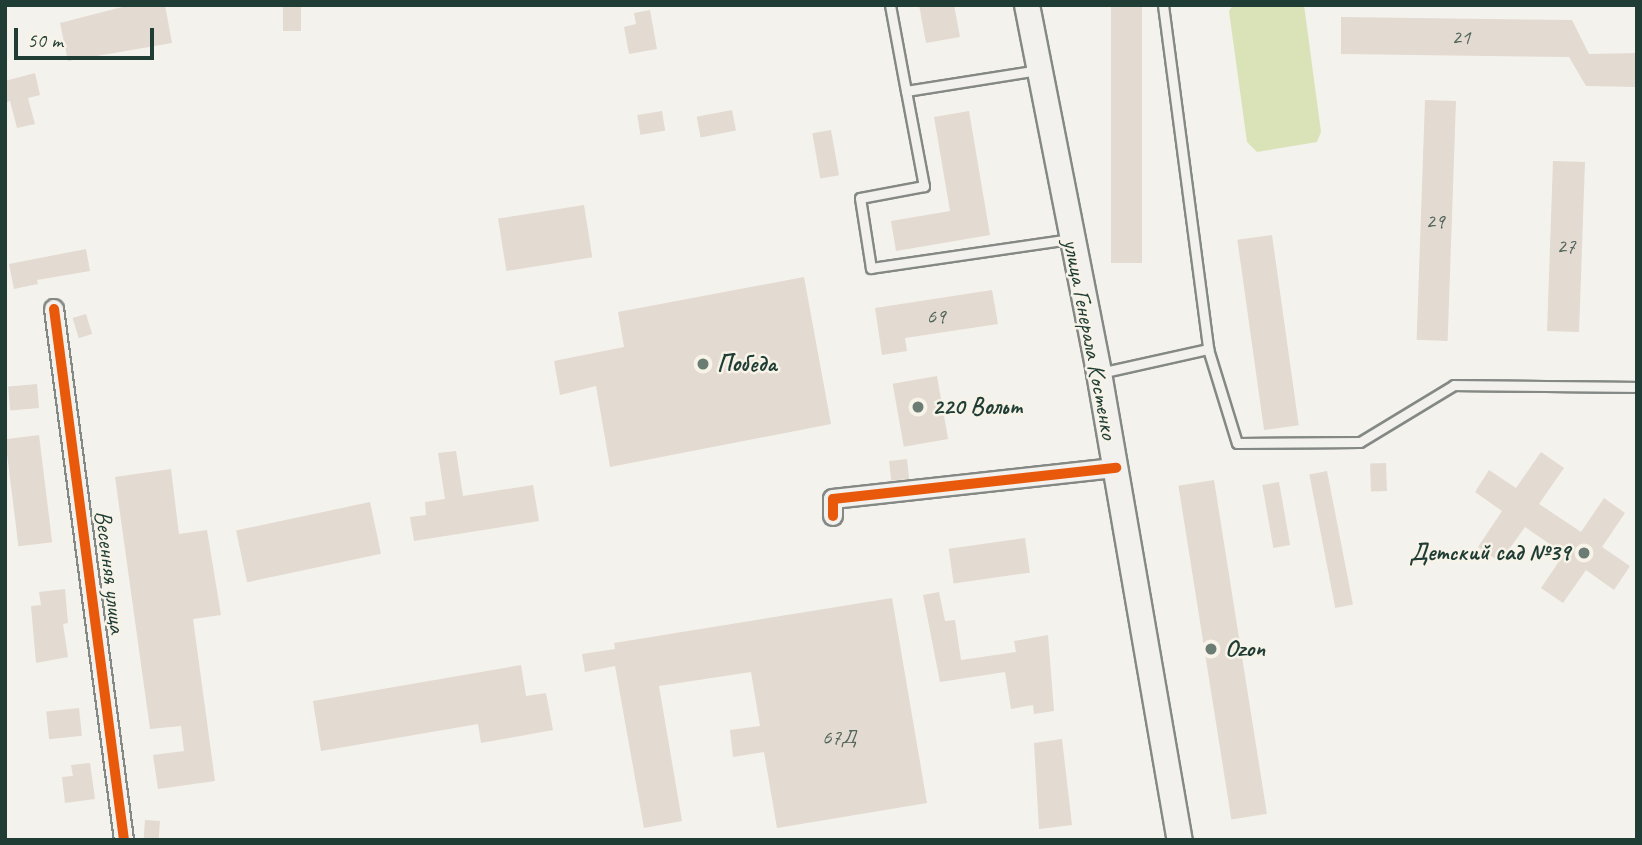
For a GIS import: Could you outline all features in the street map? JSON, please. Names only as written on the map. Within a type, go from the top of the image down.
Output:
[{"type":"main road","name":"улица Генерала Костенко","points":[[1027,5],[1070,239],[1099,373],[1180,840]]},
{"type":"street","name":"Весенняя улица","points":[[54,309],[124,840]]},
{"type":"street","points":[[833,516],[834,499],[1116,468]]},
{"type":"lane","points":[[890,5],[923,186],[860,198],[871,268],[1070,239]]},
{"type":"lane","points":[[1163,5],[1208,349],[1237,443],[1360,442],[1454,385],[1637,387]]},
{"type":"lane","points":[[906,91],[1039,70]]},
{"type":"lane","points":[[1099,373],[1208,349]]},
{"type":"green space","points":[[1233,5],[1304,5],[1321,132],[1317,142],[1257,152],[1247,142],[1229,11]]},
{"type":"building","points":[[130,5],[165,5],[172,43],[68,61],[60,23]]},
{"type":"building","points":[[283,5],[301,5],[301,31],[283,31]]},
{"type":"building","points":[[919,5],[954,5],[960,37],[926,43]]},
{"type":"building","points":[[1111,5],[1142,5],[1142,263],[1111,263]]},
{"type":"building","points":[[650,10],[657,49],[629,54],[624,27],[636,24],[634,13]]},
{"type":"building","points":[[1341,17],[1572,20],[1589,54],[1637,53],[1637,87],[1586,86],[1569,57],[1341,54]]},
{"type":"building","points":[[35,73],[40,95],[28,98],[35,124],[17,128],[10,101],[5,103],[5,81]]},
{"type":"building","points":[[1425,100],[1456,101],[1448,341],[1417,340]]},
{"type":"building","points":[[732,110],[736,131],[701,137],[697,117]]},
{"type":"building","points":[[662,111],[665,131],[640,135],[637,115]]},
{"type":"building","points":[[969,111],[990,235],[896,251],[891,221],[950,211],[934,117]]},
{"type":"building","points":[[831,130],[839,175],[820,179],[812,133]]},
{"type":"building","points":[[1553,161],[1585,162],[1579,332],[1547,331]]},
{"type":"building","points":[[584,205],[592,257],[506,271],[498,219]]},
{"type":"building","points":[[1272,235],[1299,425],[1264,430],[1237,240]]},
{"type":"building","points":[[86,249],[90,271],[37,280],[38,284],[14,289],[9,264]]},
{"type":"building","points":[[804,277],[831,424],[610,467],[596,386],[560,395],[554,361],[624,347],[618,312]]},
{"type":"building","points":[[992,290],[998,324],[905,338],[907,351],[882,355],[875,308]]},
{"type":"building","points":[[86,314],[92,334],[79,338],[73,318]]},
{"type":"building","points":[[937,376],[948,439],[904,447],[893,384]]},
{"type":"building","points":[[37,384],[39,408],[10,410],[8,387]]},
{"type":"building","points":[[39,435],[52,542],[18,546],[5,439]]},
{"type":"building","points":[[456,451],[463,496],[533,485],[539,521],[414,541],[410,517],[426,515],[425,502],[445,499],[438,453]]},
{"type":"building","points":[[1541,452],[1564,468],[1539,504],[1581,532],[1604,498],[1625,513],[1602,547],[1630,566],[1614,590],[1586,570],[1563,603],[1541,588],[1564,554],[1525,527],[1500,562],[1478,547],[1502,511],[1475,492],[1489,470],[1516,488]]},
{"type":"building","points":[[907,459],[909,479],[891,481],[889,461]]},
{"type":"building","points":[[1386,463],[1387,491],[1371,492],[1370,464]]},
{"type":"building","points":[[171,469],[179,534],[207,530],[221,615],[193,619],[215,781],[158,789],[153,755],[184,751],[181,726],[150,729],[115,477]]},
{"type":"building","points":[[1327,471],[1353,605],[1335,608],[1309,474]]},
{"type":"building","points":[[1214,480],[1267,814],[1231,819],[1178,486]]},
{"type":"building","points":[[1279,482],[1290,545],[1273,548],[1262,485]]},
{"type":"building","points":[[370,502],[381,554],[247,582],[236,530]]},
{"type":"building","points":[[1025,538],[1030,573],[954,583],[949,549]]},
{"type":"building","points":[[65,589],[68,623],[63,624],[68,657],[36,663],[31,606],[41,605],[39,592]]},
{"type":"building","points":[[939,592],[945,621],[955,620],[961,660],[1016,652],[1014,641],[1048,635],[1054,711],[1034,714],[1033,705],[1011,709],[1005,672],[940,682],[923,595]]},
{"type":"building","points":[[892,598],[927,803],[777,828],[764,752],[733,757],[730,730],[760,726],[751,672],[659,686],[682,821],[644,828],[615,666],[585,672],[582,654],[615,649],[614,643]]},
{"type":"building","points":[[521,665],[526,696],[546,693],[553,730],[481,743],[478,724],[321,751],[313,701]]},
{"type":"building","points":[[79,708],[82,736],[49,739],[46,711]]},
{"type":"building","points":[[1062,739],[1072,825],[1039,829],[1034,743]]},
{"type":"building","points":[[90,763],[95,799],[65,803],[62,777],[73,776],[71,765]]},
{"type":"building","points":[[145,820],[160,821],[159,840],[144,840]]},
{"type":"cycle path","points":[[54,309],[124,840]]},
{"type":"cycle path","points":[[833,516],[833,499],[1116,468]]},
{"type":"place","name":"Победа","points":[[703,364]]},
{"type":"place","name":"220 Вольт","points":[[918,407]]},
{"type":"place","name":"Детский сад №39","points":[[1584,553]]},
{"type":"place","name":"Ozon","points":[[1211,649]]}]
